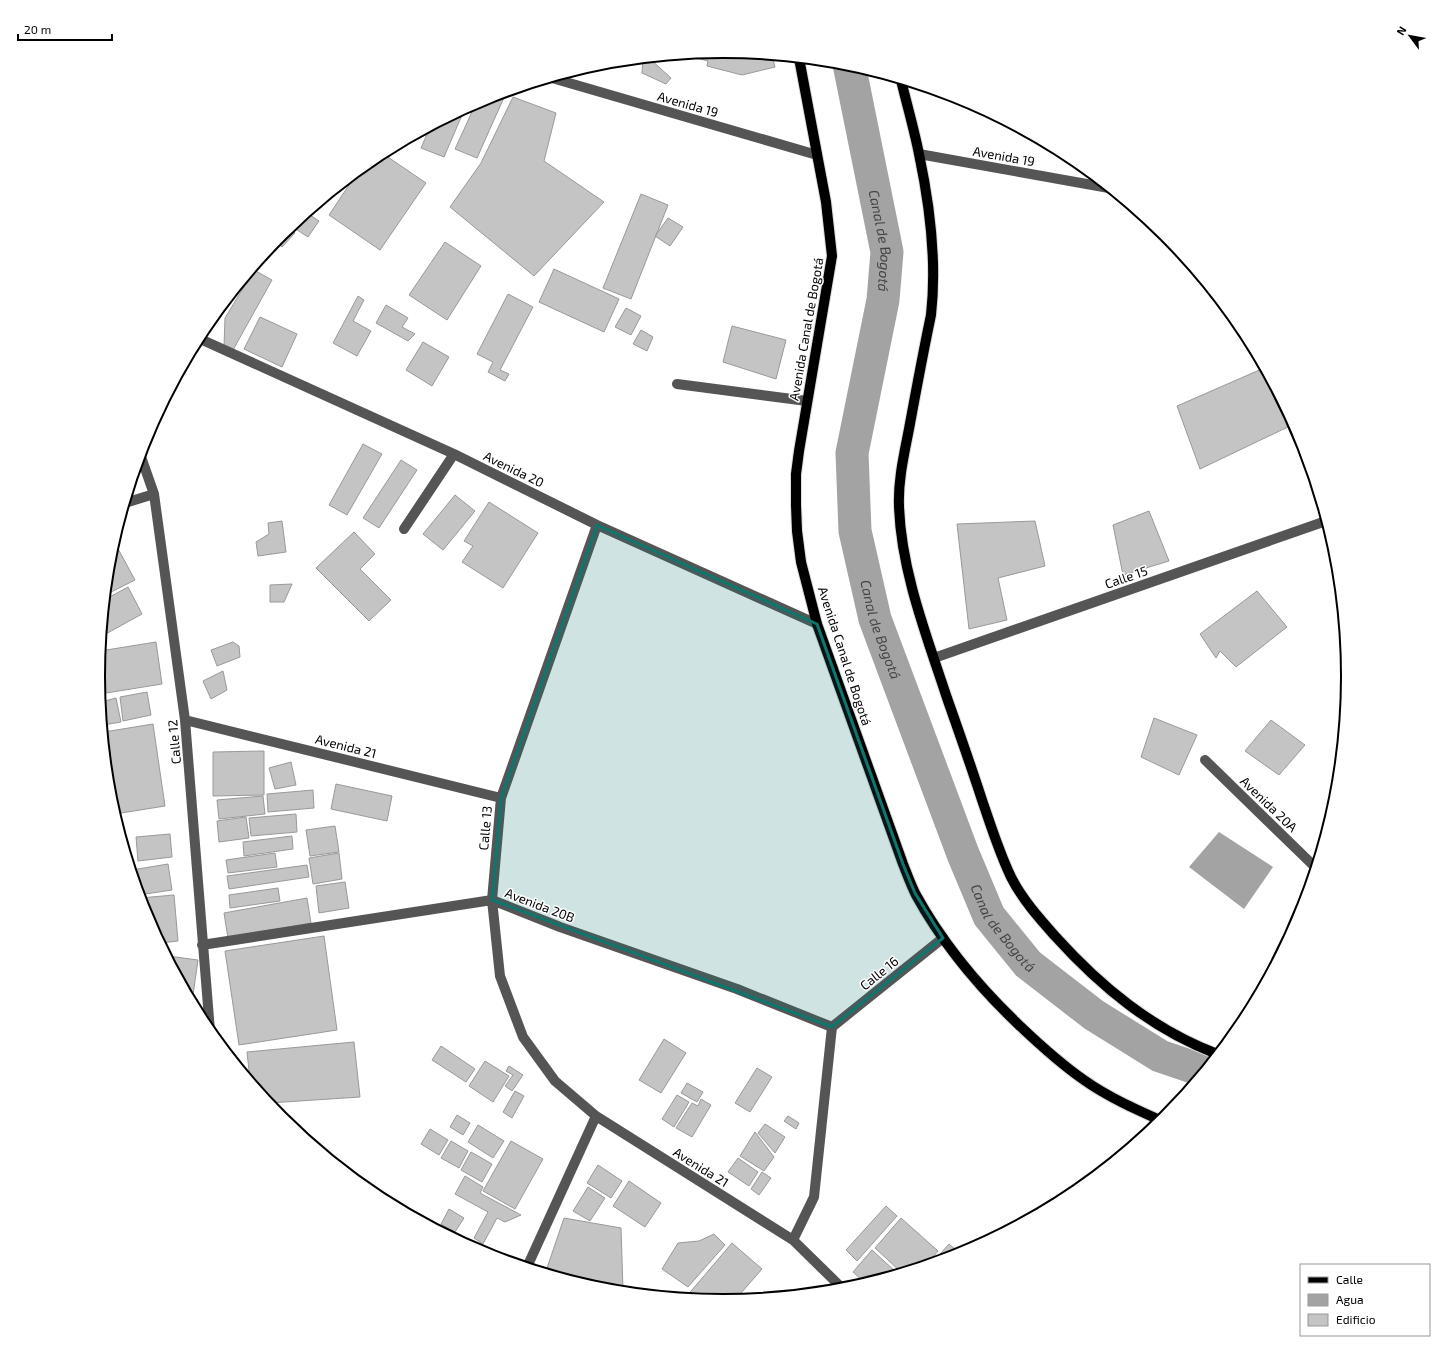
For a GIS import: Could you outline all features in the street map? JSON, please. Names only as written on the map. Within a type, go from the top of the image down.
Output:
[{"type":"main road","name":"Avenida Canal de Bogotá","points":[[800,63],[826,202],[832,256],[796,474],[796,512],[801,562],[817,624],[903,864],[916,893],[943,938],[963,965],[991,998],[1050,1054],[1084,1080],[1111,1097],[1155,1118]]},
{"type":"main road","points":[[902,85],[919,154],[931,239],[933,295],[900,476],[900,530],[906,566],[934,658],[997,846],[1012,878],[1022,894],[1044,923],[1078,962],[1104,985],[1135,1010],[1168,1032],[1213,1052]]},
{"type":"street","name":"Avenida 19","points":[[559,80],[817,155]]},
{"type":"street","name":"Avenida 19","points":[[919,154],[1099,186]]},
{"type":"street","name":"Avenida 20","points":[[204,341],[454,454],[597,525],[817,624]]},
{"type":"street","points":[[677,384],[807,402]]},
{"type":"street","points":[[404,529],[454,454]]},
{"type":"street","name":"Calle 12","points":[[143,463],[154,494],[185,720],[209,1019]]},
{"type":"street","points":[[130,502],[154,494]]},
{"type":"street","name":"Calle 15","points":[[934,658],[1322,523]]},
{"type":"street","name":"Calle 13","points":[[596,1116],[555,1081],[522,1037],[500,976],[492,900],[501,798],[597,525]]},
{"type":"street","name":"Avenida 21","points":[[185,720],[501,798]]},
{"type":"street","name":"Avenida 20A","points":[[1205,760],[1312,864]]},
{"type":"street","name":"Avenida 20B","points":[[202,945],[492,900],[560,927],[736,989],[832,1027]]},
{"type":"street","name":"Calle 16","points":[[832,1027],[943,938]]},
{"type":"street","points":[[793,1240],[814,1197],[832,1027]]},
{"type":"street","points":[[529,1263],[596,1116]]},
{"type":"street","name":"Avenida 21","points":[[596,1116],[793,1240],[837,1283]]},
{"type":"highlighted area","points":[[597,525],[817,624],[903,864],[915,893],[943,938],[832,1027],[492,900],[501,798]]},
{"type":"water","points":[[1219,832],[1273,867],[1244,909],[1189,867]]},
{"type":"building","points":[[699,59],[773,60],[775,67],[742,75],[707,66],[708,61]]},
{"type":"building","points":[[653,62],[671,78],[666,84],[642,73],[643,63]]},
{"type":"building","points":[[513,97],[556,113],[544,161],[604,202],[534,276],[450,207],[481,163]]},
{"type":"building","points":[[503,99],[477,158],[455,149],[472,112]]},
{"type":"building","points":[[461,117],[444,157],[421,148],[427,134]]},
{"type":"building","points":[[388,157],[426,183],[380,250],[329,215],[350,184]]},
{"type":"building","points":[[641,194],[668,205],[631,299],[603,288]]},
{"type":"building","points":[[311,216],[319,221],[308,237],[296,229]]},
{"type":"building","points":[[668,218],[683,227],[670,246],[655,236]]},
{"type":"building","points":[[294,232],[295,233],[282,247],[280,245]]},
{"type":"building","points":[[445,242],[481,266],[447,320],[409,295]]},
{"type":"building","points":[[554,269],[619,299],[604,332],[539,302]]},
{"type":"building","points":[[256,271],[272,280],[233,350],[224,347],[225,318],[244,286]]},
{"type":"building","points":[[508,294],[533,307],[500,370],[509,374],[505,381],[488,372],[493,362],[477,354]]},
{"type":"building","points":[[358,296],[364,300],[353,321],[371,331],[357,356],[333,343]]},
{"type":"building","points":[[386,305],[408,318],[402,327],[415,334],[408,341],[376,323]]},
{"type":"building","points":[[626,308],[641,316],[631,335],[615,327]]},
{"type":"building","points":[[260,317],[297,334],[282,367],[244,349]]},
{"type":"building","points":[[732,326],[786,340],[776,379],[723,362]]},
{"type":"building","points":[[641,330],[653,337],[647,351],[633,344]]},
{"type":"building","points":[[423,342],[449,357],[432,386],[406,370]]},
{"type":"building","points":[[1260,370],[1288,427],[1200,469],[1177,406]]},
{"type":"building","points":[[363,444],[382,454],[347,515],[329,505]]},
{"type":"building","points":[[401,460],[417,470],[379,528],[363,518]]},
{"type":"building","points":[[455,495],[475,511],[443,550],[423,534]]},
{"type":"building","points":[[489,502],[538,533],[503,588],[462,562],[473,546],[464,541]]},
{"type":"building","points":[[1149,511],[1169,561],[1123,575],[1113,525]]},
{"type":"building","points":[[282,521],[286,552],[258,556],[256,542],[269,534],[268,523]]},
{"type":"building","points":[[1035,521],[1045,566],[998,578],[1007,620],[969,629],[957,524]]},
{"type":"building","points":[[354,532],[375,554],[360,569],[391,600],[369,621],[316,568]]},
{"type":"building","points":[[118,549],[135,580],[111,591]]},
{"type":"building","points":[[292,584],[284,602],[270,602],[270,585]]},
{"type":"building","points":[[128,587],[142,614],[106,634],[110,597]]},
{"type":"building","points":[[1257,591],[1287,627],[1236,667],[1220,651],[1216,658],[1200,634]]},
{"type":"building","points":[[156,642],[162,684],[105,693],[106,650]]},
{"type":"building","points":[[233,642],[239,646],[240,657],[217,666],[211,650]]},
{"type":"building","points":[[223,671],[227,690],[211,699],[203,681]]},
{"type":"building","points":[[147,692],[151,715],[123,721],[120,697]]},
{"type":"building","points":[[116,698],[121,722],[107,724],[106,701]]},
{"type":"building","points":[[1154,718],[1197,735],[1179,775],[1141,757]]},
{"type":"building","points":[[1271,720],[1305,745],[1279,775],[1245,751]]},
{"type":"building","points":[[153,724],[165,806],[121,813],[110,757],[108,731]]},
{"type":"building","points":[[264,751],[264,795],[213,796],[213,752]]},
{"type":"building","points":[[291,762],[296,785],[275,789],[269,768]]},
{"type":"building","points":[[336,784],[392,796],[387,821],[331,809]]},
{"type":"building","points":[[313,790],[314,808],[268,812],[267,794]]},
{"type":"building","points":[[263,796],[265,814],[219,819],[217,800]]},
{"type":"building","points":[[296,814],[297,832],[251,836],[249,818]]},
{"type":"building","points":[[246,817],[249,838],[219,842],[217,821]]},
{"type":"building","points":[[335,826],[339,852],[310,856],[306,830]]},
{"type":"building","points":[[170,834],[172,857],[138,861],[136,837]]},
{"type":"building","points":[[292,836],[293,849],[244,856],[243,842]]},
{"type":"building","points":[[275,853],[277,867],[228,873],[226,860]]},
{"type":"building","points":[[339,853],[342,879],[313,884],[309,858]]},
{"type":"building","points":[[168,864],[172,890],[145,894],[136,869]]},
{"type":"building","points":[[307,865],[309,877],[229,889],[227,876]]},
{"type":"building","points":[[345,882],[349,908],[319,913],[316,886]]},
{"type":"building","points":[[278,888],[280,901],[230,908],[229,895]]},
{"type":"building","points":[[174,895],[178,941],[166,942],[146,897]]},
{"type":"building","points":[[307,898],[311,923],[228,938],[224,913]]},
{"type":"building","points":[[324,936],[337,1030],[239,1045],[225,951]]},
{"type":"building","points":[[173,957],[198,960],[193,993]]},
{"type":"building","points":[[664,1039],[686,1053],[661,1093],[639,1080]]},
{"type":"building","points":[[354,1042],[360,1097],[276,1103],[249,1072],[247,1052]]},
{"type":"building","points":[[441,1046],[475,1069],[466,1082],[432,1060]]},
{"type":"building","points":[[485,1061],[509,1076],[493,1102],[469,1086]]},
{"type":"building","points":[[509,1066],[523,1075],[512,1091],[505,1086],[513,1075],[506,1071]]},
{"type":"building","points":[[757,1068],[772,1077],[750,1112],[735,1103]]},
{"type":"building","points":[[687,1083],[703,1092],[697,1102],[681,1093]]},
{"type":"building","points":[[515,1091],[524,1096],[512,1118],[503,1112]]},
{"type":"building","points":[[677,1095],[689,1102],[674,1127],[662,1119]]},
{"type":"building","points":[[701,1099],[711,1105],[692,1137],[676,1128],[692,1103],[698,1106]]},
{"type":"building","points":[[457,1115],[470,1123],[463,1135],[450,1127]]},
{"type":"building","points":[[788,1116],[799,1123],[796,1129],[784,1121]]},
{"type":"building","points":[[765,1124],[785,1137],[775,1153],[758,1133]]},
{"type":"building","points":[[478,1125],[504,1141],[493,1158],[468,1142]]},
{"type":"building","points":[[430,1129],[448,1140],[439,1155],[421,1144]]},
{"type":"building","points":[[755,1132],[774,1157],[764,1171],[740,1156]]},
{"type":"building","points":[[451,1141],[468,1151],[459,1168],[441,1158]]},
{"type":"building","points":[[511,1141],[543,1159],[515,1209],[483,1191]]},
{"type":"building","points":[[471,1152],[492,1164],[482,1182],[461,1170]]},
{"type":"building","points":[[738,1158],[758,1172],[749,1186],[728,1172]]},
{"type":"building","points":[[598,1165],[622,1181],[611,1198],[587,1183]]},
{"type":"building","points":[[762,1172],[771,1178],[759,1195],[751,1189]]},
{"type":"building","points":[[465,1176],[483,1187],[480,1193],[521,1215],[505,1222],[497,1218],[483,1244],[474,1238],[488,1212],[455,1194]]},
{"type":"building","points":[[629,1181],[661,1203],[645,1227],[613,1206]]},
{"type":"building","points":[[588,1187],[605,1198],[590,1221],[573,1211]]},
{"type":"building","points":[[886,1206],[897,1216],[857,1261],[846,1250]]},
{"type":"building","points":[[449,1209],[464,1218],[455,1232],[441,1224]]},
{"type":"building","points":[[564,1218],[621,1228],[623,1286],[547,1268]]},
{"type":"building","points":[[901,1218],[938,1251],[933,1257],[897,1269],[875,1248]]},
{"type":"building","points":[[714,1234],[725,1245],[688,1287],[662,1269],[678,1243],[699,1241]]},
{"type":"building","points":[[732,1243],[762,1269],[741,1294],[689,1293]]},
{"type":"building","points":[[949,1244],[955,1249],[940,1254]]},
{"type":"building","points":[[872,1250],[893,1270],[860,1278],[853,1272]]},
{"type":"waterway","name":"Canal de Bogotá","points":[[851,72],[887,252],[883,300],[852,453],[855,531],[875,619],[963,854],[989,916],[1028,964],[1094,1015],[1160,1056],[1199,1069]]}]
